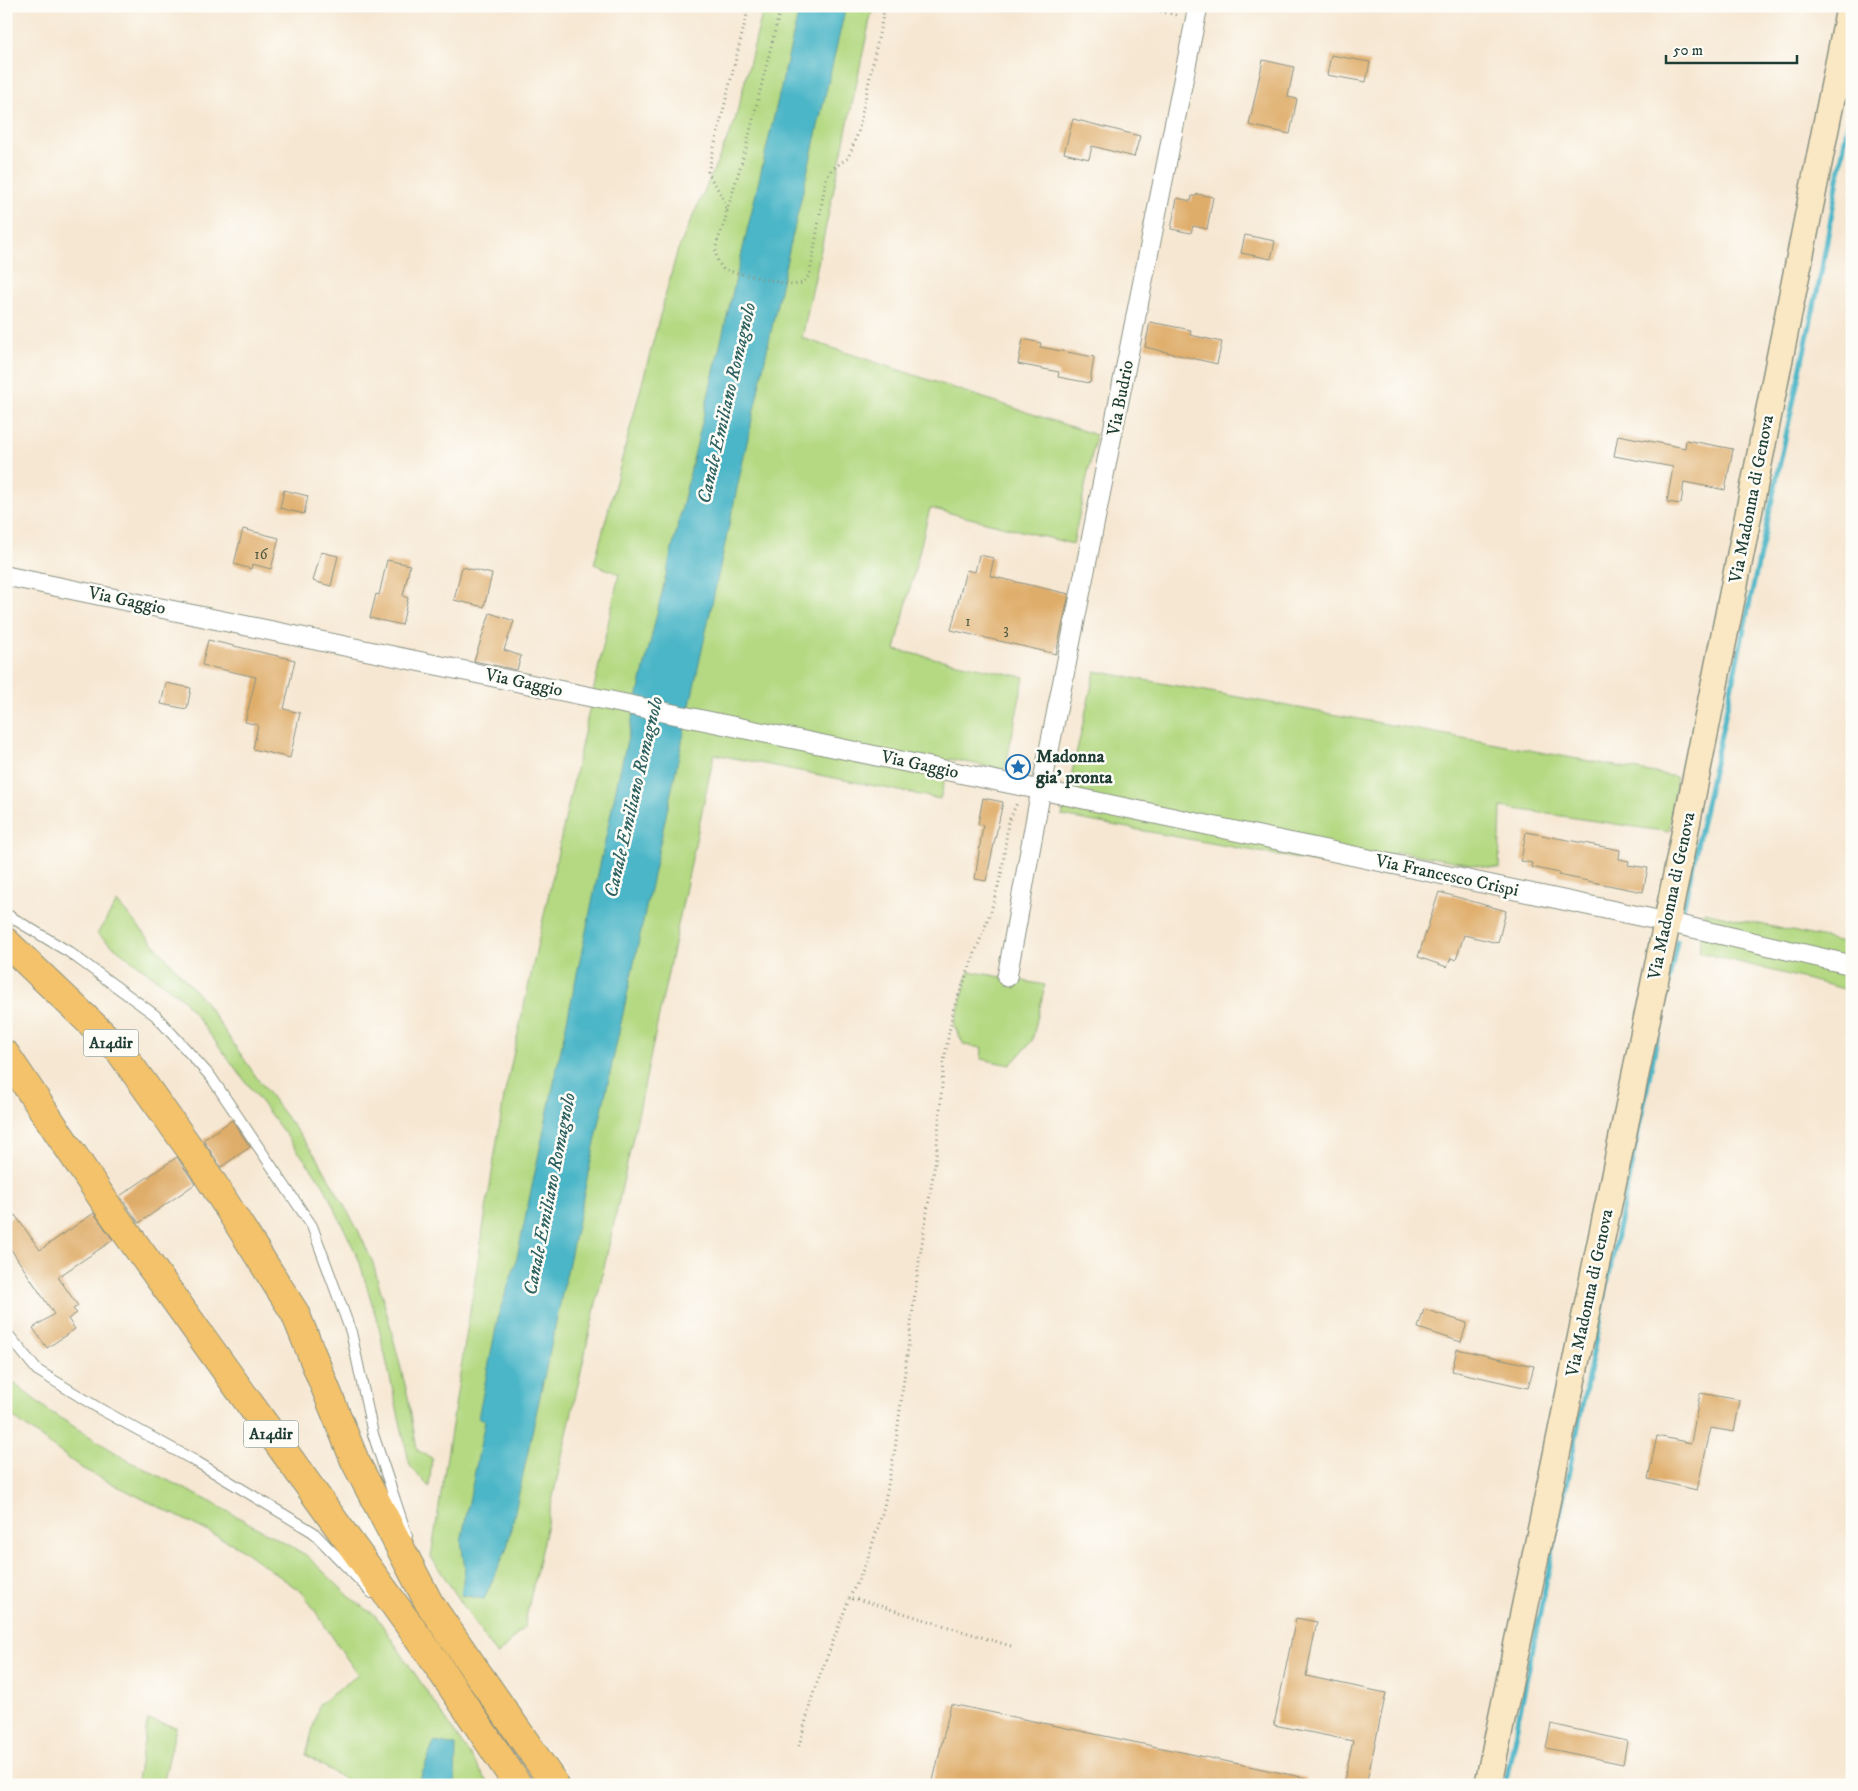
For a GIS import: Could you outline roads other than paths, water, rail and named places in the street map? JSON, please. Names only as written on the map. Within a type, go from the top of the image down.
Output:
[{"type":"highway","name":"A14dir","points":[[6,942],[119,1050],[198,1160],[295,1313],[354,1461],[429,1603],[555,1785]]},
{"type":"highway","name":"A14dir","points":[[6,1055],[113,1214],[430,1654],[518,1785]]},
{"type":"main road","name":"Via Madonna di Genova","points":[[1488,1785],[1667,922],[1850,6]]},
{"type":"street","name":"Via Budrio","points":[[1007,977],[1036,789],[1196,13]]},
{"type":"street","name":"Via Gaggio","points":[[6,576],[1036,789]]},
{"type":"street","name":"Via Francesco Crispi","points":[[1036,789],[1667,922],[1852,965]]},
{"type":"lane","points":[[6,914],[69,952],[155,1015],[211,1077],[312,1226],[351,1332],[373,1434],[429,1603]]},
{"type":"lane","points":[[6,1332],[37,1370],[100,1409],[198,1462],[313,1532],[430,1654]]},
{"type":"water","name":"Canale Emiliano Romagnolo","points":[[800,6],[846,6],[784,272],[507,1548],[484,1599],[461,1595],[465,1568],[461,1542],[485,1421],[478,1418],[499,1313],[516,1262],[619,775]]},
{"type":"water","points":[[434,1742],[456,1746],[455,1785],[418,1785]]},
{"type":"waterway","points":[[1683,910],[1821,274],[1852,101]]},
{"type":"waterway","points":[[1505,1785],[1677,941]]},
{"type":"place","name":"Madonna gia' pronta","points":[[1018,767]]}]
